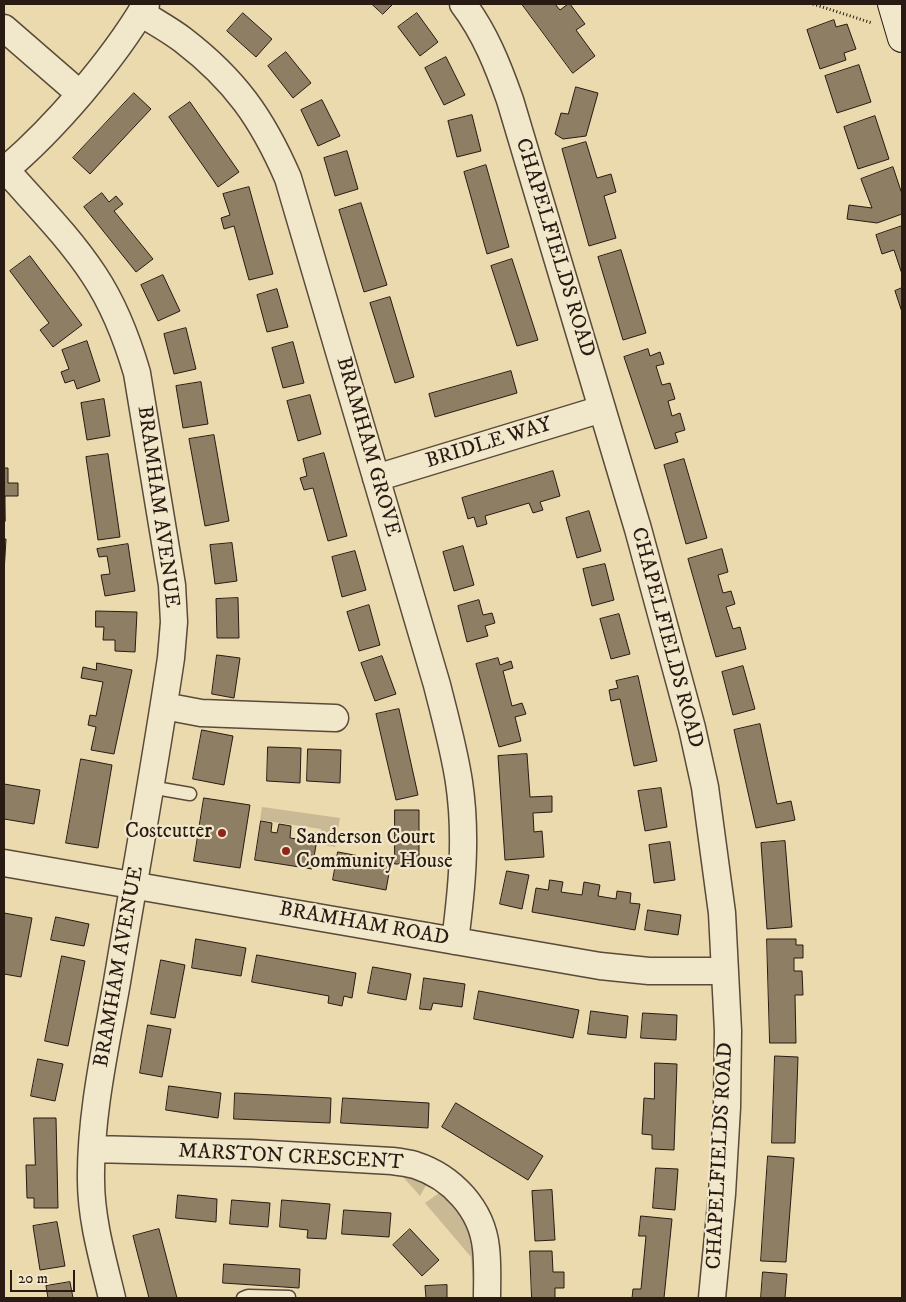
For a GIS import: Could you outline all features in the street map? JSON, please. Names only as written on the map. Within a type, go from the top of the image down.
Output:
[{"type":"main road","points":[[892,4],[901,35]]},
{"type":"street","name":"CHAPELFIELDS ROAD","points":[[463,4],[482,34],[496,62],[510,100],[640,538],[692,728],[705,787],[722,913],[728,1032],[728,1108],[712,1298]]},
{"type":"street","points":[[5,170],[50,127],[80,94],[111,55],[143,8]]},
{"type":"street","name":"BRAMHAM GROVE","points":[[143,8],[211,63],[237,89],[254,112],[273,144],[288,178],[437,685],[450,738],[459,782],[463,860],[455,941]]},
{"type":"street","points":[[4,28],[80,94]]},
{"type":"street","name":"BRAMHAM AVENUE","points":[[5,170],[73,246],[95,276],[129,344],[137,373],[172,585],[174,622],[171,658],[106,1043],[92,1149],[90,1181],[93,1206],[97,1233],[112,1298]]},
{"type":"street","name":"BRIDLE WAY","points":[[376,478],[602,409]]},
{"type":"street","points":[[164,706],[201,712],[335,718]]},
{"type":"street","name":"BRAMHAM ROAD","points":[[4,863],[626,969],[668,972],[725,971]]},
{"type":"street","name":"MARSTON CRESCENT","points":[[92,1149],[251,1153],[392,1161],[414,1165],[430,1171],[464,1197],[476,1213],[486,1248],[487,1298]]},
{"type":"lane","points":[[150,787],[190,794]]},
{"type":"lane","points":[[243,1298],[248,1296],[289,1297]]},
{"type":"path","points":[[813,4],[901,35]]},
{"type":"shaded area","points":[[262,807],[340,818],[335,847],[319,844],[321,829],[260,820]]},
{"type":"shaded area","points":[[397,1170],[429,1180],[420,1196]]},
{"type":"shaded area","points":[[442,1191],[454,1200],[477,1240],[480,1282],[473,1283],[471,1257],[425,1203]]},
{"type":"building","points":[[372,4],[393,4],[383,14]]},
{"type":"building","points":[[522,4],[555,4],[560,10],[570,4],[585,24],[576,30],[595,56],[573,73]]},
{"type":"building","points":[[243,13],[272,39],[256,57],[227,31]]},
{"type":"building","points":[[417,13],[438,42],[420,56],[398,27]]},
{"type":"building","points":[[834,20],[836,27],[847,24],[856,49],[844,53],[846,60],[820,69],[807,30]]},
{"type":"building","points":[[286,52],[311,83],[293,98],[268,66]]},
{"type":"building","points":[[446,57],[465,95],[444,105],[425,68]]},
{"type":"building","points":[[859,65],[871,102],[837,113],[825,76]]},
{"type":"building","points":[[576,87],[598,93],[586,136],[563,139],[555,134],[561,113],[568,114]]},
{"type":"building","points":[[134,93],[151,109],[90,174],[73,158]]},
{"type":"building","points":[[322,100],[340,136],[318,146],[301,110]]},
{"type":"building","points":[[190,102],[239,172],[218,187],[169,117]]},
{"type":"building","points":[[472,115],[481,151],[457,157],[448,121]]},
{"type":"building","points":[[875,116],[889,159],[858,169],[844,127]]},
{"type":"building","points":[[586,142],[597,178],[611,174],[616,192],[604,196],[616,238],[589,246],[562,149]]},
{"type":"building","points":[[347,151],[358,189],[335,196],[324,158]]},
{"type":"building","points":[[486,165],[509,247],[487,254],[464,172]]},
{"type":"building","points":[[893,167],[902,194],[902,214],[877,223],[847,219],[849,205],[872,208],[861,179]]},
{"type":"building","points":[[249,187],[273,274],[249,280],[234,226],[224,229],[221,218],[230,215],[223,194]]},
{"type":"building","points":[[102,193],[109,202],[116,196],[123,204],[114,211],[153,259],[136,272],[84,207]]},
{"type":"building","points":[[361,203],[387,285],[364,292],[339,210]]},
{"type":"building","points":[[902,226],[902,274],[894,250],[882,254],[876,235]]},
{"type":"building","points":[[621,250],[646,333],[623,340],[598,257]]},
{"type":"building","points":[[30,256],[82,325],[53,347],[40,330],[49,323],[10,271]]},
{"type":"building","points":[[512,259],[538,340],[517,346],[491,266]]},
{"type":"building","points":[[163,275],[180,311],[158,321],[141,285]]},
{"type":"building","points":[[902,288],[902,312],[895,291]]},
{"type":"building","points":[[277,289],[288,327],[267,332],[257,295]]},
{"type":"building","points":[[390,297],[414,377],[395,383],[370,303]]},
{"type":"building","points":[[186,328],[196,369],[174,374],[164,334]]},
{"type":"building","points":[[87,341],[100,381],[77,389],[74,380],[65,383],[61,372],[69,369],[62,350]]},
{"type":"building","points":[[293,342],[304,383],[283,388],[272,348]]},
{"type":"building","points":[[648,349],[650,356],[660,352],[664,364],[656,366],[662,385],[670,383],[675,399],[668,401],[672,416],[680,413],[685,430],[675,433],[678,442],[655,449],[624,357]]},
{"type":"building","points":[[511,371],[517,393],[435,417],[429,394]]},
{"type":"building","points":[[201,382],[208,424],[183,428],[176,386]]},
{"type":"building","points":[[310,395],[321,434],[298,441],[287,401]]},
{"type":"building","points":[[104,399],[110,436],[87,440],[81,403]]},
{"type":"building","points":[[214,435],[229,521],[205,526],[189,439]]},
{"type":"building","points":[[324,453],[347,536],[328,541],[313,488],[304,490],[300,478],[307,476],[303,459]]},
{"type":"building","points":[[108,454],[120,537],[98,540],[86,457]]},
{"type":"building","points":[[684,459],[707,538],[686,544],[664,465]]},
{"type":"building","points":[[4,468],[8,468],[8,483],[18,483],[18,496],[5,496],[5,521]]},
{"type":"building","points":[[553,471],[560,496],[540,502],[543,510],[533,513],[529,503],[485,516],[487,524],[477,527],[474,517],[468,519],[462,498]]},
{"type":"building","points":[[589,511],[601,551],[577,558],[566,518]]},
{"type":"building","points":[[4,539],[6,539],[4,573]]},
{"type":"building","points":[[232,543],[237,581],[215,584],[210,545]]},
{"type":"building","points":[[128,544],[135,591],[105,596],[101,575],[110,574],[107,556],[99,557],[97,549]]},
{"type":"building","points":[[463,546],[474,585],[454,591],[443,552]]},
{"type":"building","points":[[722,549],[728,572],[718,575],[723,593],[731,591],[735,604],[726,607],[733,629],[740,627],[746,649],[716,657],[688,559]]},
{"type":"building","points":[[355,551],[366,590],[342,597],[332,557]]},
{"type":"building","points":[[605,564],[614,600],[592,606],[583,569]]},
{"type":"building","points":[[238,598],[239,638],[217,638],[216,599]]},
{"type":"building","points":[[479,600],[483,615],[492,613],[495,623],[485,626],[488,636],[467,642],[458,606]]},
{"type":"building","points":[[369,605],[380,645],[359,651],[347,612]]},
{"type":"building","points":[[96,611],[137,612],[135,652],[115,651],[115,640],[103,640],[104,627],[96,627]]},
{"type":"building","points":[[619,614],[630,654],[611,659],[600,619]]},
{"type":"building","points":[[217,655],[240,658],[234,698],[212,694]]},
{"type":"building","points":[[382,656],[396,694],[375,701],[361,663]]},
{"type":"building","points":[[498,658],[500,665],[511,661],[513,668],[503,671],[512,706],[522,703],[526,714],[515,717],[521,741],[499,747],[476,664]]},
{"type":"building","points":[[97,663],[132,670],[114,754],[91,750],[96,727],[88,725],[90,715],[96,716],[103,682],[81,678],[83,667],[96,670]]},
{"type":"building","points":[[743,666],[755,709],[733,715],[722,672]]},
{"type":"building","points":[[638,676],[657,761],[634,766],[620,699],[611,701],[609,690],[618,688],[616,681]]},
{"type":"building","points":[[399,709],[418,795],[396,800],[376,714]]},
{"type":"building","points":[[760,724],[777,804],[791,801],[795,820],[756,828],[734,730]]},
{"type":"building","points":[[202,730],[233,736],[224,785],[193,779]]},
{"type":"building","points":[[268,747],[301,748],[300,783],[267,781]]},
{"type":"building","points":[[308,749],[341,750],[340,783],[307,781]]},
{"type":"building","points":[[527,754],[530,797],[552,796],[552,812],[533,813],[534,832],[542,831],[544,857],[505,860],[498,756]]},
{"type":"building","points":[[81,759],[112,765],[98,848],[66,843]]},
{"type":"building","points":[[4,784],[40,790],[34,824],[4,819]]},
{"type":"building","points":[[661,788],[667,827],[645,831],[638,791]]},
{"type":"building","name":"Costcutter","points":[[204,798],[250,805],[240,868],[194,861]]},
{"type":"building","points":[[395,810],[419,810],[419,864],[395,864]]},
{"type":"building","name":"Sanderson Court Community House","points":[[261,821],[272,823],[271,832],[277,833],[279,824],[291,826],[290,838],[310,841],[312,832],[318,833],[312,869],[255,860]]},
{"type":"building","points":[[785,841],[792,927],[767,929],[761,843]]},
{"type":"building","points":[[670,842],[675,880],[654,883],[649,845]]},
{"type":"building","points":[[338,852],[391,862],[386,890],[333,880]]},
{"type":"building","points":[[507,871],[529,875],[522,909],[500,904]]},
{"type":"building","points":[[550,880],[563,882],[561,892],[582,895],[584,882],[600,885],[598,896],[616,899],[617,891],[631,893],[630,903],[640,904],[635,930],[532,912],[536,888],[548,890]]},
{"type":"building","points":[[648,910],[681,915],[678,935],[645,930]]},
{"type":"building","points":[[4,913],[32,918],[21,977],[4,974]]},
{"type":"building","points":[[56,917],[89,924],[84,946],[51,940]]},
{"type":"building","points":[[196,939],[246,948],[241,976],[192,968]]},
{"type":"building","points":[[767,939],[796,939],[796,945],[803,945],[803,958],[794,958],[794,971],[802,971],[803,995],[795,995],[796,1043],[770,1043]]},
{"type":"building","points":[[257,955],[356,973],[352,998],[344,996],[342,1006],[328,1003],[329,996],[252,982]]},
{"type":"building","points":[[62,956],[85,961],[68,1046],[45,1041]]},
{"type":"building","points":[[161,960],[185,965],[175,1018],[151,1014]]},
{"type":"building","points":[[373,967],[411,974],[406,1000],[368,993]]},
{"type":"building","points":[[424,978],[465,984],[462,1007],[433,1003],[431,1010],[420,1009]]},
{"type":"building","points":[[479,991],[579,1010],[573,1038],[474,1019]]},
{"type":"building","points":[[591,1011],[628,1016],[626,1038],[588,1034]]},
{"type":"building","points":[[643,1013],[677,1015],[676,1040],[641,1038]]},
{"type":"building","points":[[148,1025],[171,1029],[162,1077],[140,1073]]},
{"type":"building","points":[[775,1056],[798,1057],[795,1143],[772,1143]]},
{"type":"building","points":[[38,1059],[63,1064],[55,1101],[31,1096]]},
{"type":"building","points":[[655,1063],[677,1064],[674,1150],[652,1149],[652,1135],[642,1134],[644,1098],[654,1099]]},
{"type":"building","points":[[169,1086],[221,1093],[218,1118],[166,1110]]},
{"type":"building","points":[[235,1093],[331,1098],[330,1123],[234,1119]]},
{"type":"building","points":[[343,1098],[429,1103],[428,1128],[341,1123]]},
{"type":"building","points":[[456,1103],[543,1156],[528,1180],[442,1127]]},
{"type":"building","points":[[34,1118],[56,1118],[58,1208],[34,1208],[34,1198],[27,1198],[26,1165],[35,1165]]},
{"type":"building","points":[[768,1156],[794,1158],[786,1262],[761,1261]]},
{"type":"building","points":[[656,1168],[678,1169],[675,1210],[653,1208]]},
{"type":"building","points":[[552,1190],[555,1240],[535,1241],[532,1191]]},
{"type":"building","points":[[178,1195],[217,1199],[216,1222],[176,1218]]},
{"type":"building","points":[[232,1200],[270,1203],[268,1227],[230,1224]]},
{"type":"building","points":[[282,1200],[330,1204],[326,1239],[307,1238],[308,1230],[280,1227]]},
{"type":"building","points":[[344,1210],[391,1213],[389,1237],[342,1234]]},
{"type":"building","points":[[641,1216],[672,1219],[664,1298],[632,1298],[633,1289],[641,1289],[646,1236],[639,1236]]},
{"type":"building","points":[[57,1222],[65,1266],[40,1270],[33,1226]]},
{"type":"building","points":[[159,1229],[177,1298],[149,1298],[133,1236]]},
{"type":"building","points":[[410,1229],[439,1260],[422,1276],[393,1245]]},
{"type":"building","points":[[530,1251],[552,1251],[553,1272],[564,1272],[564,1288],[555,1288],[555,1298],[532,1298]]},
{"type":"building","points":[[224,1264],[300,1269],[299,1288],[223,1283]]},
{"type":"building","points":[[763,1272],[787,1274],[785,1298],[761,1298]]},
{"type":"building","points":[[70,1282],[73,1298],[48,1298],[46,1286]]},
{"type":"building","points":[[447,1285],[447,1298],[426,1298],[425,1286]]},
{"type":"place","name":"Costcutter","points":[[222,833]]},
{"type":"place","name":"Sanderson Court Community House","points":[[286,851]]}]
